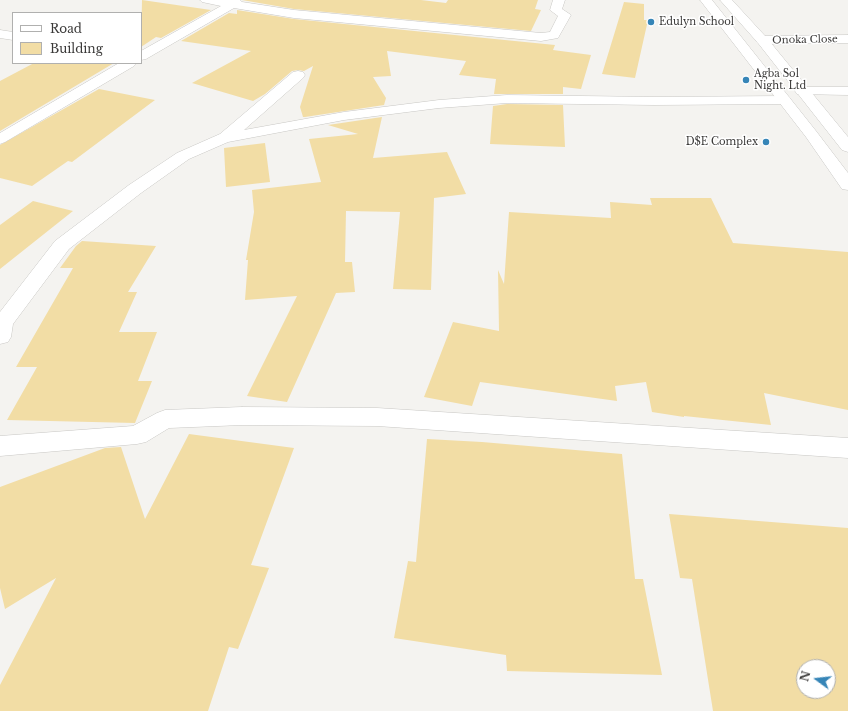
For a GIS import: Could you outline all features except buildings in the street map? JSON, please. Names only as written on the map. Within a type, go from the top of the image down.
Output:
[{"type":"street","points":[[206,0],[235,2],[300,14],[541,36],[554,35],[565,15],[556,10],[559,0]]},
{"type":"street","points":[[706,0],[848,185]]},
{"type":"street","points":[[726,0],[762,40],[848,147]]},
{"type":"street","points":[[142,55],[235,2]]},
{"type":"street","points":[[0,34],[12,36]]},
{"type":"street","name":"Onoka Close","points":[[762,40],[848,39]]},
{"type":"street","points":[[0,139],[127,64]]},
{"type":"street","points":[[224,138],[298,75]]},
{"type":"street","points":[[802,91],[848,91]]},
{"type":"street","points":[[0,337],[3,323],[62,245],[135,189],[183,156],[224,138],[344,116],[439,104],[507,99],[654,101],[784,100]]},
{"type":"street","points":[[0,446],[137,435],[165,419],[250,416],[377,417],[848,448]]},
{"type":"place","name":"Edulyn School","points":[[651,22]]},
{"type":"place","name":"Agba Sol Night. Ltd","points":[[746,80]]},
{"type":"place","name":"D$E Complex","points":[[766,142]]}]
